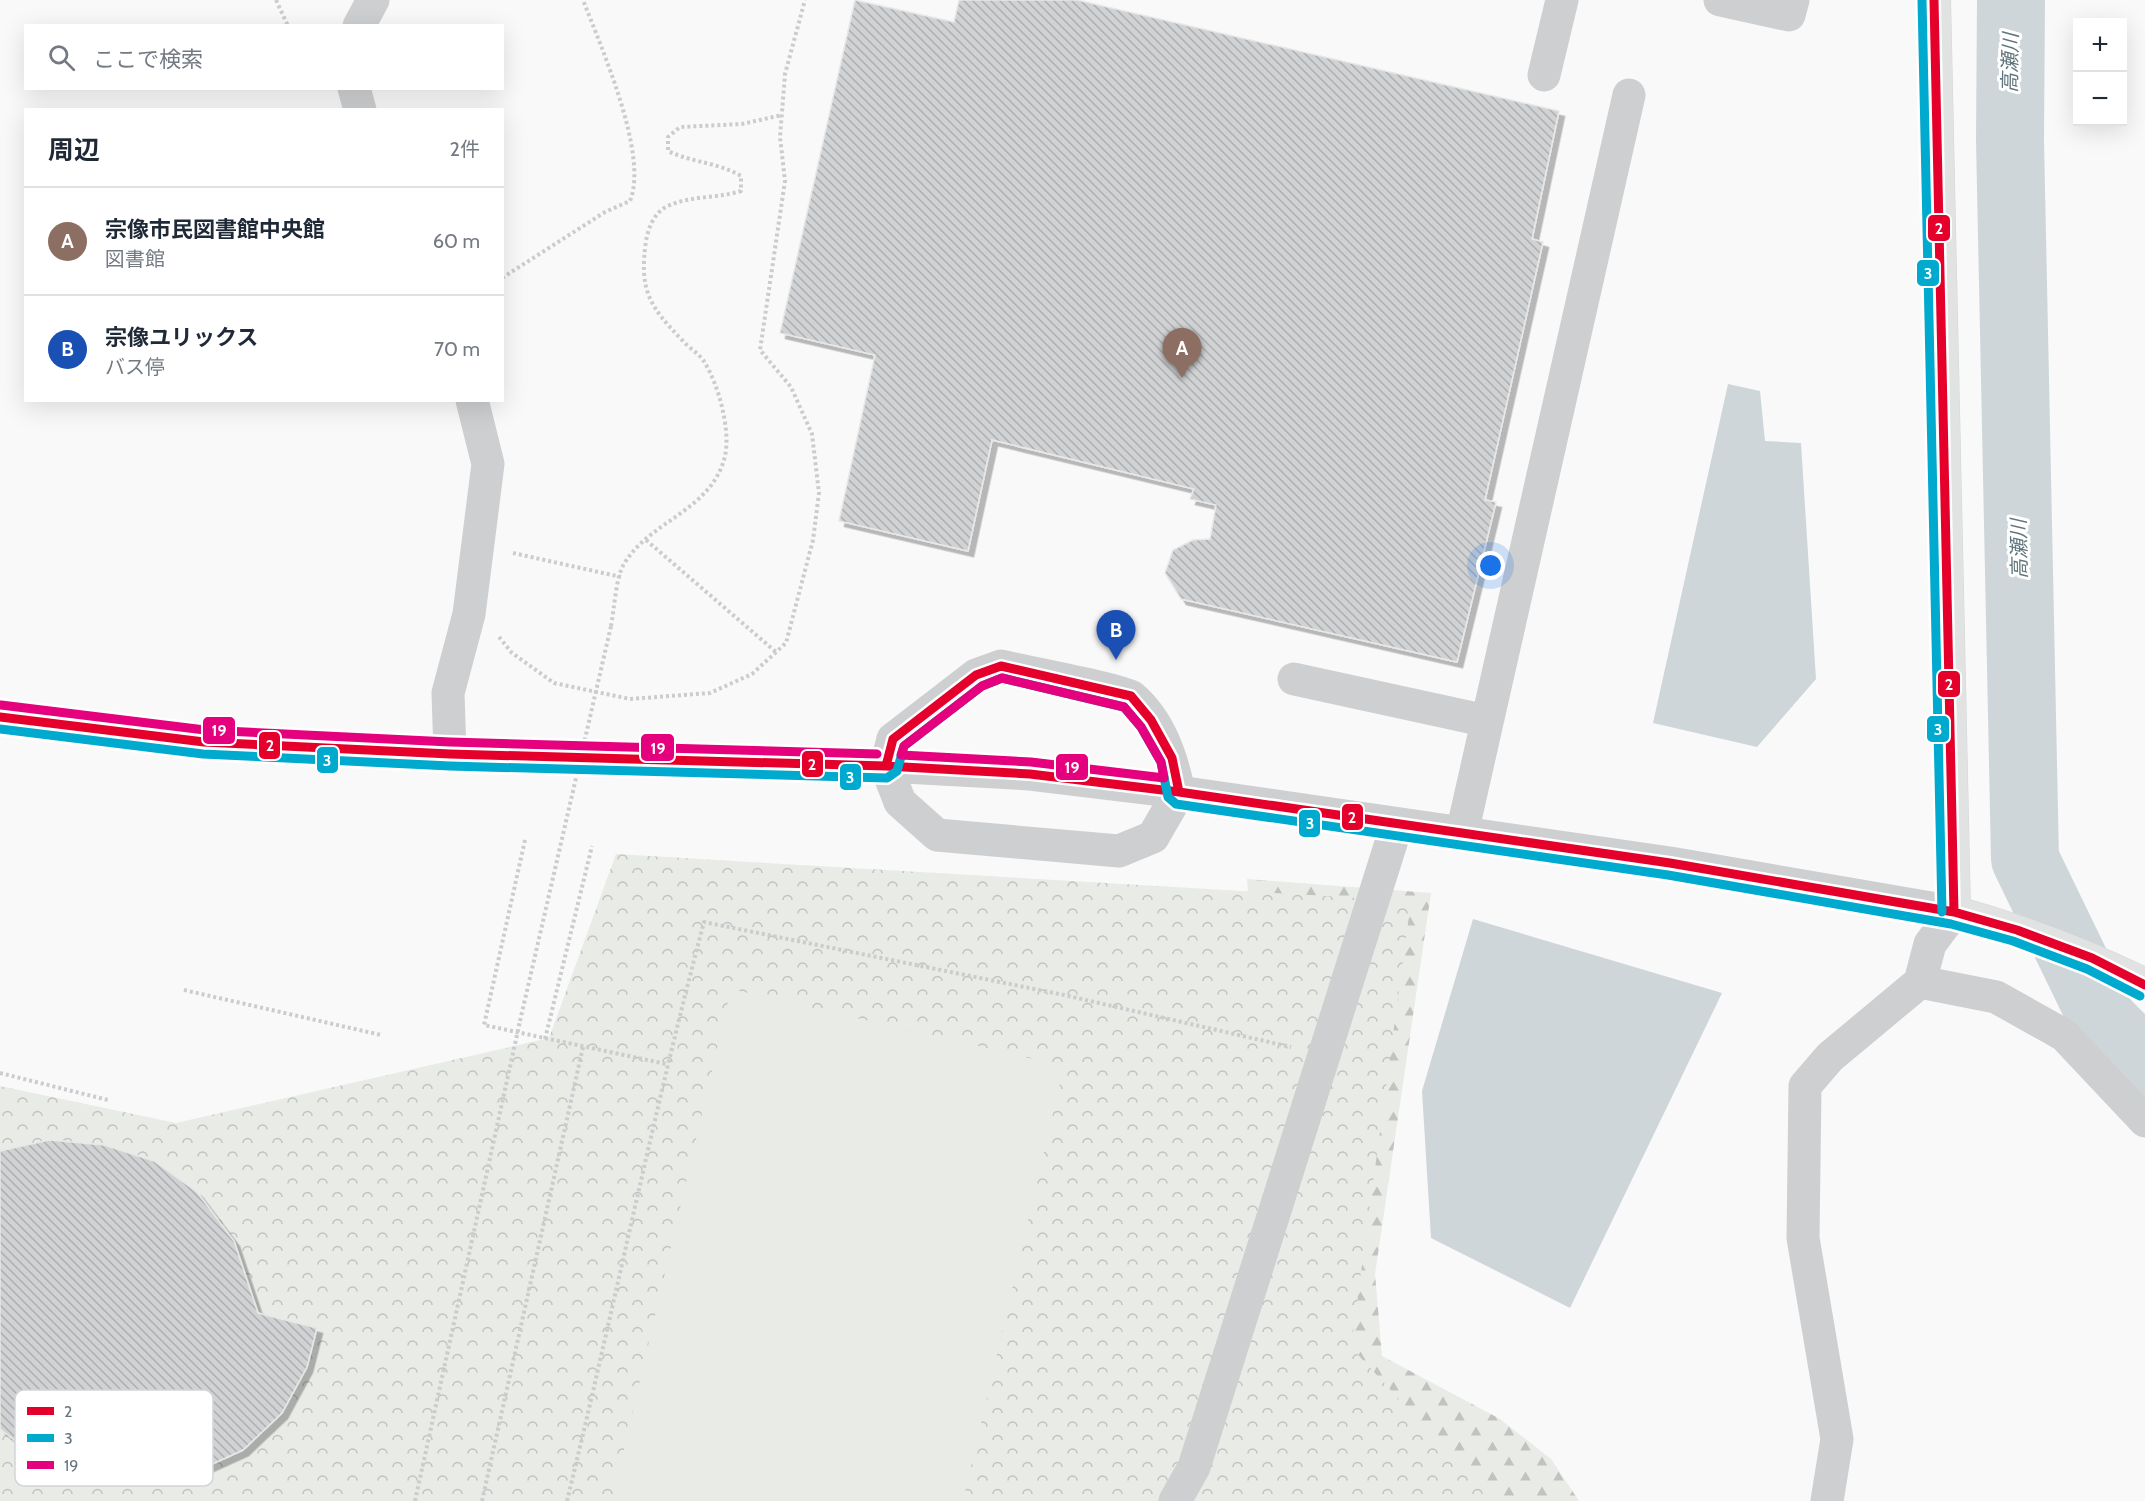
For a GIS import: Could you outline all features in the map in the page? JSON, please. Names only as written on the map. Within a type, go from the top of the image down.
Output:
[{"type":"main road","points":[[1934,0],[1954,912],[2017,930],[2092,958],[2145,986]]},
{"type":"street","points":[[360,24],[373,0]]},
{"type":"street","points":[[1544,75],[1562,0]]},
{"type":"street","points":[[1720,0],[1789,15],[1793,0]]},
{"type":"street","points":[[355,90],[359,108]]},
{"type":"street","points":[[1462,832],[1629,95]]},
{"type":"street","points":[[450,754],[448,693],[471,601],[488,464],[472,402]]},
{"type":"street","points":[[1001,666],[1131,696],[1151,720],[1172,758],[1179,792],[1153,837],[1119,851],[937,835],[900,802],[886,766],[893,739],[976,675],[1001,666]]},
{"type":"street","points":[[1294,679],[1486,721]]},
{"type":"street","points":[[0,717],[204,742],[450,754],[886,766],[1029,774],[1179,792],[1670,863],[1954,912],[1930,944],[1920,982],[1830,1057],[1805,1086],[1803,1238],[1837,1439],[1827,1501]]},
{"type":"street","points":[[1175,1501],[1194,1467],[1397,824]]},
{"type":"street","points":[[1920,982],[1996,997],[2064,1035],[2145,1121]]},
{"type":"path","points":[[276,0],[287,24]]},
{"type":"path","points":[[504,277],[605,212],[630,201],[636,186],[630,141],[610,73],[583,0]]},
{"type":"path","points":[[471,601],[512,653],[554,683],[630,699],[710,693],[752,674],[786,643],[813,540],[819,494],[812,434],[791,387],[760,350],[784,181],[780,137],[785,74],[805,0]]},
{"type":"path","points":[[415,1501],[517,1033],[623,565],[646,540],[687,510],[710,488],[725,457],[726,426],[716,390],[703,360],[658,314],[644,288],[644,254],[648,227],[663,207],[692,199],[723,196],[741,191],[741,176],[723,165],[684,159],[668,151],[668,137],[680,127],[742,124],[782,115]]},
{"type":"path","points":[[646,540],[776,652]]},
{"type":"path","points":[[477,546],[621,577]]},
{"type":"path","points":[[525,840],[484,1025],[666,1064]]},
{"type":"path","points":[[545,1039],[592,846]]},
{"type":"path","points":[[567,1501],[596,1382],[666,1064],[704,922],[1064,995],[1218,1033],[1324,1054]]},
{"type":"path","points":[[184,990],[381,1035]]},
{"type":"path","points":[[482,1501],[583,1047]]},
{"type":"path","points":[[0,1073],[108,1100]]},
{"type":"green space","points":[[616,854],[1411,901],[1351,1347],[1493,1501],[0,1501],[0,1086],[176,1123],[549,1038]]},
{"type":"green space","points":[[1247,879],[1431,893],[1375,1274],[1382,1356],[1500,1419],[1551,1459],[1579,1501],[1331,1501],[1311,1386],[1255,985]]},
{"type":"green space","points":[[731,989],[1064,1066],[963,1501],[612,1501]]},
{"type":"shaded area","points":[[1728,384],[1760,391],[1765,441],[1801,443],[1816,679],[1757,747],[1653,723]]},
{"type":"shaded area","points":[[1473,919],[1722,993],[1570,1308],[1431,1238],[1422,1091]]},
{"type":"building","points":[[855,0],[954,22],[959,0],[1077,0],[1559,111],[1532,239],[1543,242],[1485,500],[1496,502],[1457,662],[1181,599],[1165,573],[1173,550],[1193,540],[1210,539],[1216,505],[1190,499],[1194,489],[992,440],[968,551],[839,521],[875,355],[780,333]]},
{"type":"building","points":[[49,1140],[104,1145],[154,1161],[197,1192],[234,1241],[258,1313],[317,1328],[307,1367],[282,1413],[243,1450],[213,1464],[213,1390],[15,1390],[15,1440],[0,1429],[0,1151]]},
{"type":"waterway","name":"高瀬川","points":[[2011,0],[2010,140],[2025,859],[2103,1020],[2145,1063]]},
{"type":"transit line","name":"3","points":[[1922,0],[1942,912]]},
{"type":"transit line","name":"2","points":[[1934,0],[1954,912]]},
{"type":"transit line","name":"2","points":[[886,766],[893,739],[976,675],[1001,666],[1131,696],[1151,720],[1172,758],[1179,792]]},
{"type":"transit line","name":"3","points":[[0,729],[203,754],[450,766],[887,778],[897,771],[904,746],[982,686],[1002,678],[1124,707],[1141,727],[1161,762],[1168,797],[1176,804],[1668,875],[1951,924],[2013,941],[2087,969],[2140,996]]},
{"type":"transit line","name":"19","points":[[1002,678],[1124,707],[1141,727],[1161,762],[1164,778],[1031,762],[901,755],[904,746],[982,686],[1002,678]]},
{"type":"transit line","name":"19","points":[[1,705],[205,730],[450,742],[877,754]]},
{"type":"transit line","name":"2","points":[[0,717],[204,742],[450,754],[886,766],[1030,774],[1179,792],[1670,863],[1954,912],[2017,930],[2092,958],[2145,985]]},
{"type":"place","name":"宗像市民図書館中央館","points":[[1182,378]]},
{"type":"place","name":"宗像ユリックス","points":[[1116,660]]}]
